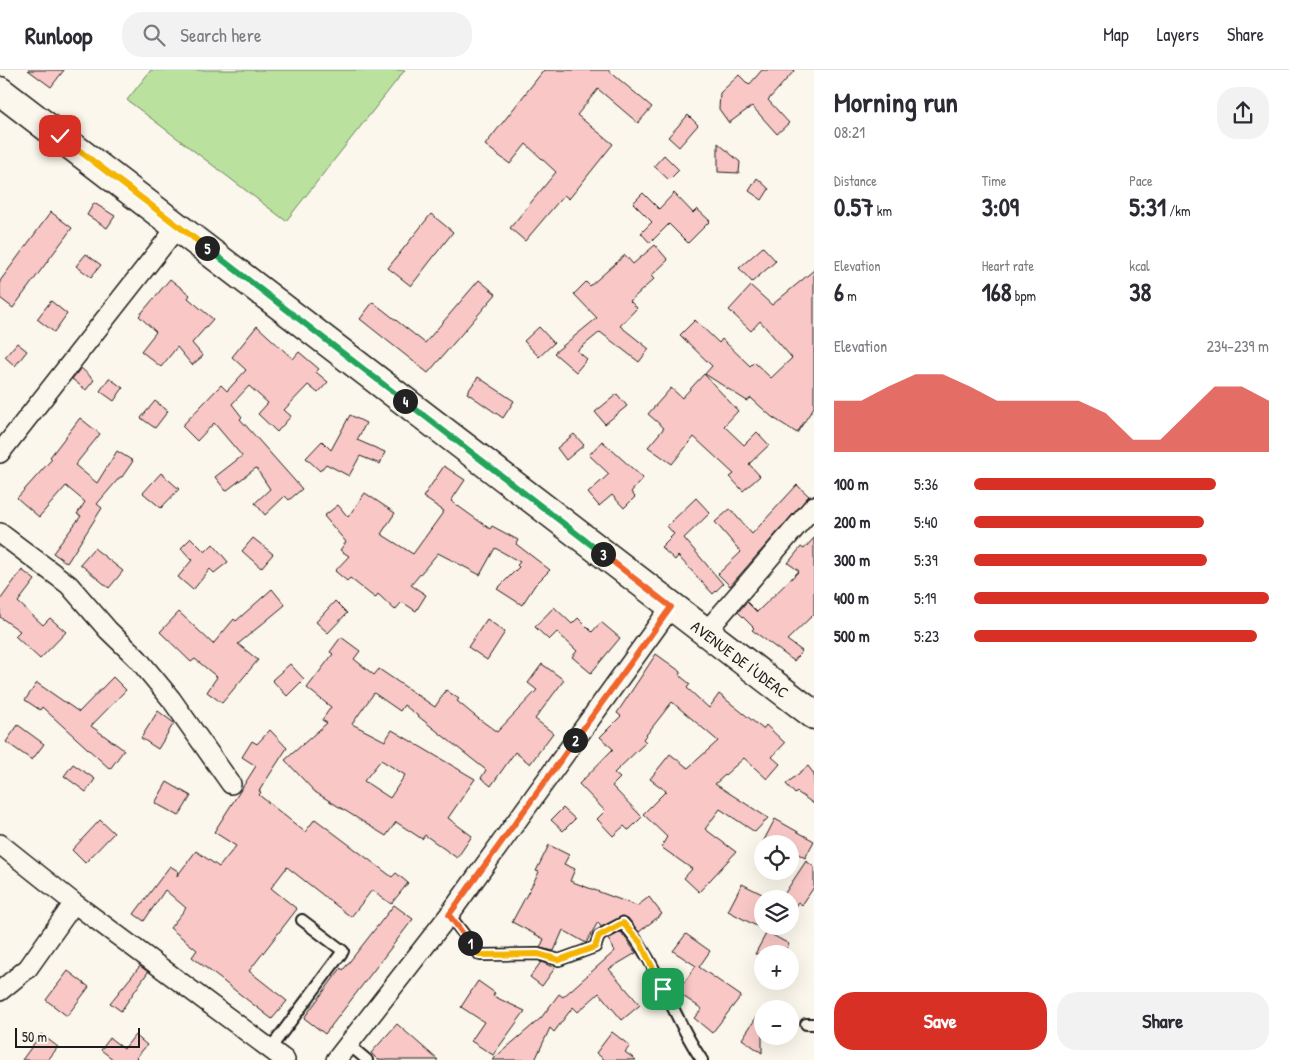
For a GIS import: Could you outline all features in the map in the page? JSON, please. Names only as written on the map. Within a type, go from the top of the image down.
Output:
[{"type":"main road","name":"AVENUE DE I'UDEAC","points":[[0,91],[814,715]]},
{"type":"street","points":[[0,453],[178,226]]},
{"type":"street","points":[[705,632],[814,506]]},
{"type":"street","points":[[0,533],[69,585],[108,630],[138,659],[171,698],[231,784]]},
{"type":"street","points":[[336,1060],[449,915],[671,607]]},
{"type":"street","points":[[0,844],[74,903],[277,1054]]},
{"type":"street","points":[[0,991],[28,968],[74,903]]},
{"type":"lane","points":[[449,915],[480,955],[538,954],[559,960],[595,947],[599,936],[623,923],[640,942],[686,1036],[702,1060]]},
{"type":"lane","points":[[277,1054],[343,951],[302,920]]},
{"type":"lane","points":[[348,1044],[367,1060]]},
{"type":"green space","points":[[151,70],[405,70],[286,221],[127,100]]},
{"type":"building","points":[[28,70],[64,70],[51,87]]},
{"type":"building","points":[[544,70],[608,70],[652,107],[638,123],[598,89],[577,115],[613,144],[569,199],[564,195],[525,241],[510,228],[556,172],[526,144],[510,164],[485,145]]},
{"type":"building","points":[[762,70],[795,70],[768,100],[789,123],[777,134],[752,106],[729,123],[719,109],[720,93],[739,75],[749,85]]},
{"type":"building","points":[[688,115],[698,125],[679,147],[668,137]]},
{"type":"building","points":[[718,143],[740,162],[739,173],[718,172]]},
{"type":"building","points":[[664,155],[679,170],[669,180],[654,166]]},
{"type":"building","points":[[757,178],[769,189],[762,200],[749,191]]},
{"type":"building","points":[[643,193],[659,209],[674,193],[693,213],[697,209],[710,221],[688,243],[669,224],[650,243],[641,233],[652,222],[633,203]]},
{"type":"building","points":[[94,203],[115,216],[107,228],[87,215]]},
{"type":"building","points":[[51,212],[72,228],[13,308],[0,298],[0,281]]},
{"type":"building","points":[[431,214],[453,232],[411,286],[388,268]]},
{"type":"building","points":[[655,245],[668,260],[651,276],[654,279],[630,301],[637,308],[620,326],[649,349],[639,362],[600,332],[577,351],[587,359],[576,372],[554,353],[597,318],[574,294],[586,282],[590,286],[625,255],[633,264]]},
{"type":"building","points":[[763,247],[776,261],[752,282],[739,268]]},
{"type":"building","points":[[86,254],[101,265],[91,277],[76,266]]},
{"type":"building","points":[[814,270],[814,407],[797,433],[772,417],[751,398],[747,401],[705,374],[712,366],[680,335],[695,320],[719,343],[722,339],[750,366],[754,362],[771,378],[792,358],[760,321],[751,331],[729,310],[751,286],[772,305]]},
{"type":"building","points":[[170,279],[190,295],[188,298],[213,319],[192,343],[203,356],[192,365],[177,347],[161,367],[141,351],[156,332],[139,316]]},
{"type":"building","points":[[479,280],[496,294],[428,373],[360,319],[373,302],[425,343]]},
{"type":"building","points":[[51,301],[67,314],[54,332],[37,319]]},
{"type":"building","points":[[257,326],[293,359],[299,352],[319,369],[316,372],[328,382],[318,393],[308,385],[284,410],[291,416],[277,432],[258,414],[268,403],[249,386],[232,404],[242,417],[240,419],[302,489],[289,500],[285,496],[265,515],[255,503],[270,489],[256,468],[226,491],[215,477],[242,456],[214,423],[197,441],[182,426],[221,385],[227,391],[246,370],[232,357]]},
{"type":"building","points":[[539,327],[554,343],[539,357],[524,341]]},
{"type":"building","points":[[17,343],[27,351],[15,366],[5,357]]},
{"type":"building","points":[[81,368],[94,380],[86,390],[72,379]]},
{"type":"building","points":[[704,374],[738,411],[724,426],[744,445],[757,432],[769,445],[749,464],[760,476],[743,491],[730,477],[734,474],[694,437],[672,464],[648,447],[664,428],[648,414],[671,388],[682,398]]},
{"type":"building","points":[[478,377],[514,401],[503,418],[467,393]]},
{"type":"building","points":[[109,378],[123,388],[114,401],[100,391]]},
{"type":"building","points":[[617,394],[627,406],[605,424],[595,412]]},
{"type":"building","points":[[155,401],[168,411],[155,428],[141,418]]},
{"type":"building","points":[[350,415],[366,423],[357,440],[385,452],[380,464],[360,456],[349,476],[326,464],[320,471],[306,458],[322,441],[331,450]]},
{"type":"building","points":[[80,418],[100,434],[75,465],[97,483],[117,451],[133,461],[122,477],[97,504],[102,508],[67,563],[53,553],[81,516],[77,514],[85,502],[66,486],[39,517],[17,498],[52,459],[50,457]]},
{"type":"building","points":[[574,434],[584,445],[566,460],[557,448]]},
{"type":"building","points":[[602,441],[643,478],[631,492],[635,497],[624,508],[612,495],[599,506],[588,493],[609,474],[589,455]]},
{"type":"building","points":[[444,466],[465,480],[451,501],[490,529],[492,526],[518,540],[516,544],[550,570],[535,585],[522,605],[497,589],[519,567],[517,565],[520,562],[495,548],[480,575],[438,553],[411,585],[426,595],[416,611],[402,602],[395,610],[378,594],[375,598],[350,578],[347,581],[335,571],[349,556],[340,550],[346,542],[324,516],[338,505],[348,517],[365,493],[395,513],[381,534],[413,554],[444,511],[423,497]]},
{"type":"building","points":[[161,473],[179,489],[161,508],[143,493]]},
{"type":"building","points":[[797,485],[809,496],[730,586],[718,574],[741,552],[715,522],[730,509],[752,534]]},
{"type":"building","points":[[696,498],[710,513],[684,538],[723,584],[713,594],[678,556],[675,560],[661,547],[674,534],[667,526]]},
{"type":"building","points":[[191,538],[205,552],[213,544],[228,562],[214,573],[210,569],[193,590],[178,577],[192,560],[181,548]]},
{"type":"building","points":[[253,538],[273,554],[261,568],[242,551]]},
{"type":"building","points":[[814,538],[814,614],[787,640],[802,651],[794,661],[752,630],[754,628],[738,612],[747,602],[757,612],[799,571],[788,563],[801,547],[804,549]]},
{"type":"building","points":[[94,548],[123,571],[109,588],[80,564]]},
{"type":"building","points":[[22,570],[35,580],[18,602],[43,625],[50,618],[66,632],[40,659],[15,636],[20,631],[0,617],[0,600]]},
{"type":"building","points":[[272,589],[285,605],[238,644],[258,660],[222,703],[207,692],[217,677],[195,659],[191,662],[160,632],[179,612],[213,644],[234,619],[236,621]]},
{"type":"building","points":[[335,601],[347,613],[328,633],[316,622]]},
{"type":"building","points":[[554,607],[572,624],[578,618],[592,632],[601,622],[620,638],[591,673],[572,657],[577,651],[557,632],[549,640],[535,627]]},
{"type":"building","points":[[487,619],[505,632],[487,660],[468,647]]},
{"type":"building","points":[[341,637],[360,651],[354,659],[374,675],[379,669],[435,707],[446,690],[459,699],[457,701],[475,716],[497,732],[537,690],[528,683],[542,664],[564,680],[535,719],[553,733],[530,764],[515,752],[491,786],[481,778],[486,770],[404,705],[400,711],[374,693],[352,724],[385,741],[392,730],[475,779],[448,818],[472,836],[457,858],[425,835],[422,839],[396,822],[386,836],[315,792],[285,760],[327,723],[322,720],[331,707],[307,688],[333,654],[330,652]],"holes":[[[381,760],[405,775],[390,798],[364,781]]]},
{"type":"building","points":[[656,654],[681,672],[679,675],[690,684],[687,688],[709,708],[719,694],[763,729],[766,725],[785,743],[772,757],[780,764],[767,779],[744,758],[715,784],[768,818],[755,832],[720,809],[705,829],[736,852],[699,892],[684,878],[692,869],[661,847],[667,837],[643,814],[666,791],[650,779],[670,754],[688,768],[718,741],[672,702],[643,739],[646,742],[614,773],[620,778],[612,786],[642,817],[630,829],[628,830],[624,826],[613,836],[597,819],[605,811],[579,784],[613,749],[600,737],[621,716],[617,713]]},
{"type":"building","points":[[290,664],[304,679],[287,696],[272,680]]},
{"type":"building","points":[[113,677],[126,690],[91,726],[124,750],[110,769],[42,707],[40,710],[25,700],[37,683],[79,712]]},
{"type":"building","points":[[158,711],[174,723],[158,749],[141,738]]},
{"type":"building","points":[[18,725],[44,744],[32,760],[6,742]]},
{"type":"building","points":[[270,730],[287,748],[259,791],[261,792],[259,795],[305,832],[315,819],[392,877],[396,873],[408,883],[391,904],[372,890],[351,917],[287,867],[271,888],[297,909],[249,971],[287,1001],[272,1019],[192,957],[197,950],[170,928],[186,908],[165,890],[144,921],[134,914],[170,866],[178,871],[177,876],[196,851],[219,867],[236,846],[214,832],[256,766],[242,757],[252,741],[257,744]]},
{"type":"building","points":[[73,764],[95,779],[86,792],[64,776]]},
{"type":"building","points":[[808,766],[814,774],[814,804],[797,792],[795,794],[786,784]]},
{"type":"building","points":[[167,782],[191,796],[179,816],[155,803]]},
{"type":"building","points":[[563,808],[575,819],[563,831],[551,820]]},
{"type":"building","points":[[775,819],[814,841],[805,858],[799,854],[799,835],[767,835]]},
{"type":"building","points":[[100,820],[114,833],[85,863],[72,850]]},
{"type":"building","points":[[549,845],[569,855],[564,864],[575,869],[570,881],[637,906],[649,897],[662,914],[639,932],[628,918],[622,916],[601,927],[598,922],[586,943],[563,930],[554,951],[540,948],[544,939],[512,922],[539,872],[536,871]]},
{"type":"building","points":[[806,861],[814,867],[814,887],[802,905],[799,903],[799,890],[787,890],[794,880],[799,880],[799,872]]},
{"type":"building","points":[[742,884],[754,890],[754,925],[728,911]]},
{"type":"building","points":[[394,905],[413,919],[325,1034],[304,1018],[341,968],[343,970]]},
{"type":"building","points":[[621,932],[636,953],[609,969],[640,1005],[622,1020],[599,993],[578,1012],[573,1007],[554,1032],[550,1028],[535,1060],[492,1060],[541,1018],[559,994],[563,997],[615,951],[608,939]]},
{"type":"building","points":[[686,934],[710,951],[699,967],[741,996],[712,1033],[694,1018],[702,1009],[677,992],[696,966],[673,951]]},
{"type":"building","points":[[765,935],[772,935],[789,944],[788,945],[760,945]]},
{"type":"building","points":[[541,962],[555,968],[542,986],[530,977]]},
{"type":"building","points":[[140,966],[148,972],[121,1011],[110,1003]]},
{"type":"building","points":[[68,971],[89,987],[67,1016],[46,1000]]},
{"type":"building","points":[[478,981],[495,993],[493,996],[525,1011],[493,1055],[471,1041],[484,1022],[461,1007]]},
{"type":"building","points":[[754,1021],[754,1045],[762,1045],[762,1053],[742,1039]]},
{"type":"building","points":[[397,1024],[438,1060],[378,1060],[371,1053]]},
{"type":"building","points":[[612,1032],[630,1046],[625,1052],[636,1060],[605,1060],[596,1053]]},
{"type":"building","points":[[41,1034],[58,1047],[48,1060],[22,1060]]},
{"type":"building","points":[[135,1035],[147,1045],[136,1058],[138,1060],[114,1060],[101,1050],[110,1038],[124,1049]]},
{"type":"route","points":[[60,136],[671,607],[449,915],[480,955],[538,954],[559,960],[595,947],[599,936],[623,923],[640,942],[663,989]]}]
